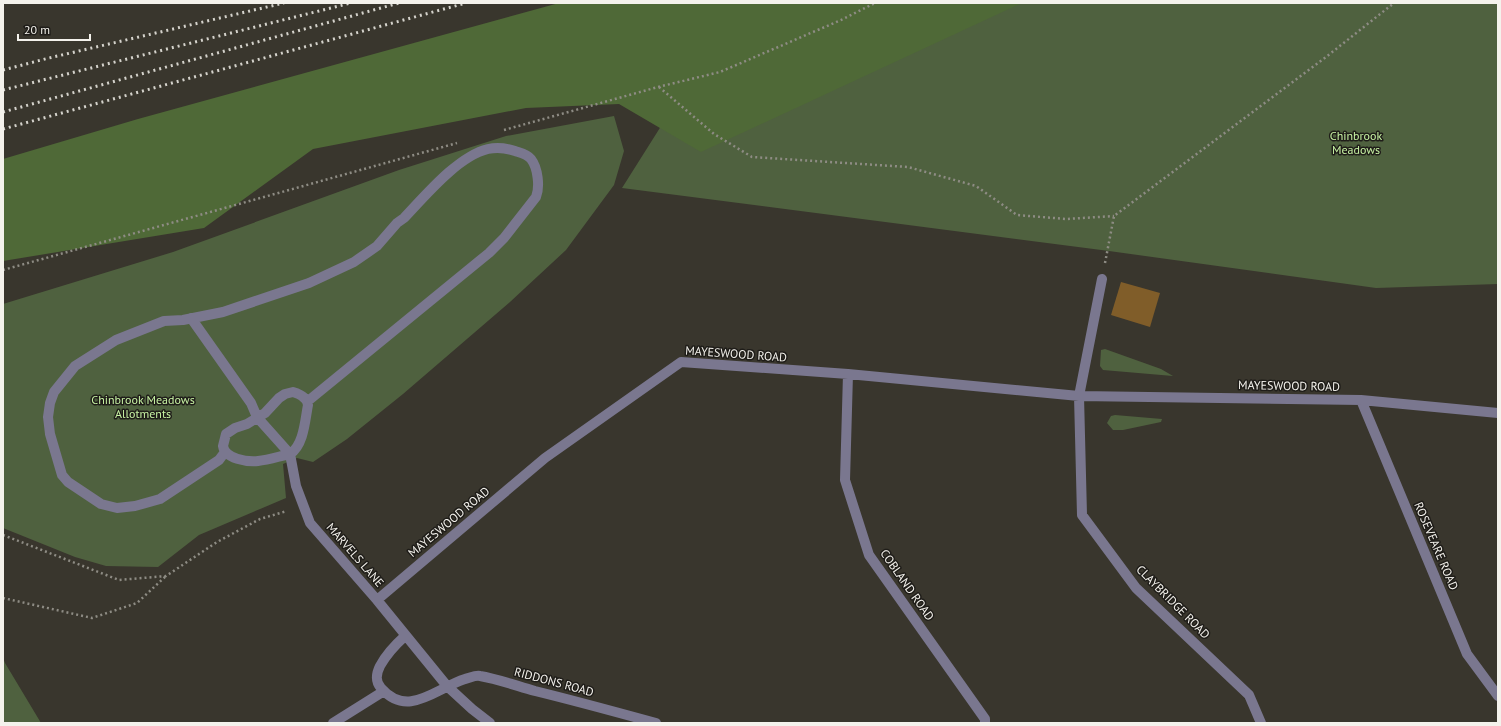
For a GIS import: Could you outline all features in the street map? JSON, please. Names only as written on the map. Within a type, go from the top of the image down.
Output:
[{"type":"street","points":[[225,452],[219,460],[160,499],[135,506],[117,508],[101,504],[68,482],[62,475],[50,434],[48,417],[50,403],[54,392],[75,366],[116,340],[164,321],[223,312],[309,283],[354,262],[377,246],[397,223],[404,218],[452,170],[475,154],[499,147],[526,154],[534,164],[539,185],[538,192],[536,197],[504,238],[489,253],[308,401],[300,441],[293,452],[258,461],[241,460],[225,452],[223,446],[226,434],[265,413],[279,398],[285,394],[293,392],[299,394],[308,401]]},
{"type":"street","points":[[1079,396],[1102,278]]},
{"type":"street","points":[[191,318],[251,403],[257,417],[290,454]]},
{"type":"street","name":"MAYESWOOD ROAD","points":[[377,600],[545,458],[681,362],[848,374],[1079,396],[1361,400],[1498,412]]},
{"type":"street","name":"COBLAND ROAD","points":[[848,374],[845,480],[869,555],[985,719],[985,723]]},
{"type":"street","name":"CLAYBRIDGE ROAD","points":[[1079,396],[1082,515],[1136,588],[1249,695],[1261,723]]},
{"type":"street","name":"ROSEVEARE ROAD","points":[[1361,400],[1467,654],[1498,696]]},
{"type":"street","name":"MARVELS LANE","points":[[290,454],[296,486],[310,523],[377,600],[447,686],[490,723]]},
{"type":"street","points":[[405,636],[394,645],[385,656],[378,670],[377,683],[384,691],[401,702],[412,702],[438,693],[447,686]]},
{"type":"street","name":"RIDDONS ROAD","points":[[447,686],[478,675],[656,723]]},
{"type":"street","points":[[333,723],[384,691]]},
{"type":"path","points":[[498,132],[658,87],[720,72],[841,20],[875,3]]},
{"type":"path","points":[[658,87],[714,134],[752,157],[908,167],[976,186],[1018,215],[1066,219],[1114,216],[1326,57],[1394,3]]},
{"type":"path","points":[[3,270],[460,142]]},
{"type":"path","points":[[1102,278],[1114,216]]},
{"type":"path","points":[[3,598],[92,618],[137,603],[166,576],[217,542],[260,519],[302,505]]},
{"type":"path","points":[[3,535],[119,580],[166,576]]},
{"type":"green space","points":[[559,3],[1022,3],[701,152],[619,104],[526,108],[313,149],[204,228],[3,261],[3,159],[138,119]]},
{"type":"green space","name":"Chinbrook Meadows","points":[[824,3],[1498,3],[1498,284],[1376,288],[1109,251],[622,188],[716,39]]},
{"type":"green space","name":"Chinbrook Meadows Allotments","points":[[614,116],[624,151],[614,185],[566,250],[510,302],[403,394],[347,439],[313,462],[297,458],[283,464],[286,498],[199,535],[158,567],[106,566],[75,557],[3,528],[3,304],[173,252],[399,170],[506,136]]},
{"type":"green space","points":[[1105,349],[1161,369],[1173,376],[1103,370],[1100,366],[1101,350]]},
{"type":"green space","points":[[1115,415],[1162,419],[1161,422],[1123,430],[1113,430],[1107,423],[1111,416]]},
{"type":"green space","points":[[3,658],[5,663],[41,723],[3,723]]},
{"type":"building","points":[[1121,282],[1160,293],[1150,327],[1111,315]]},
{"type":"railway","points":[[3,70],[284,3]]},
{"type":"railway","points":[[3,90],[351,3]]},
{"type":"railway","points":[[3,112],[399,3]]},
{"type":"railway","points":[[3,129],[466,3]]}]
